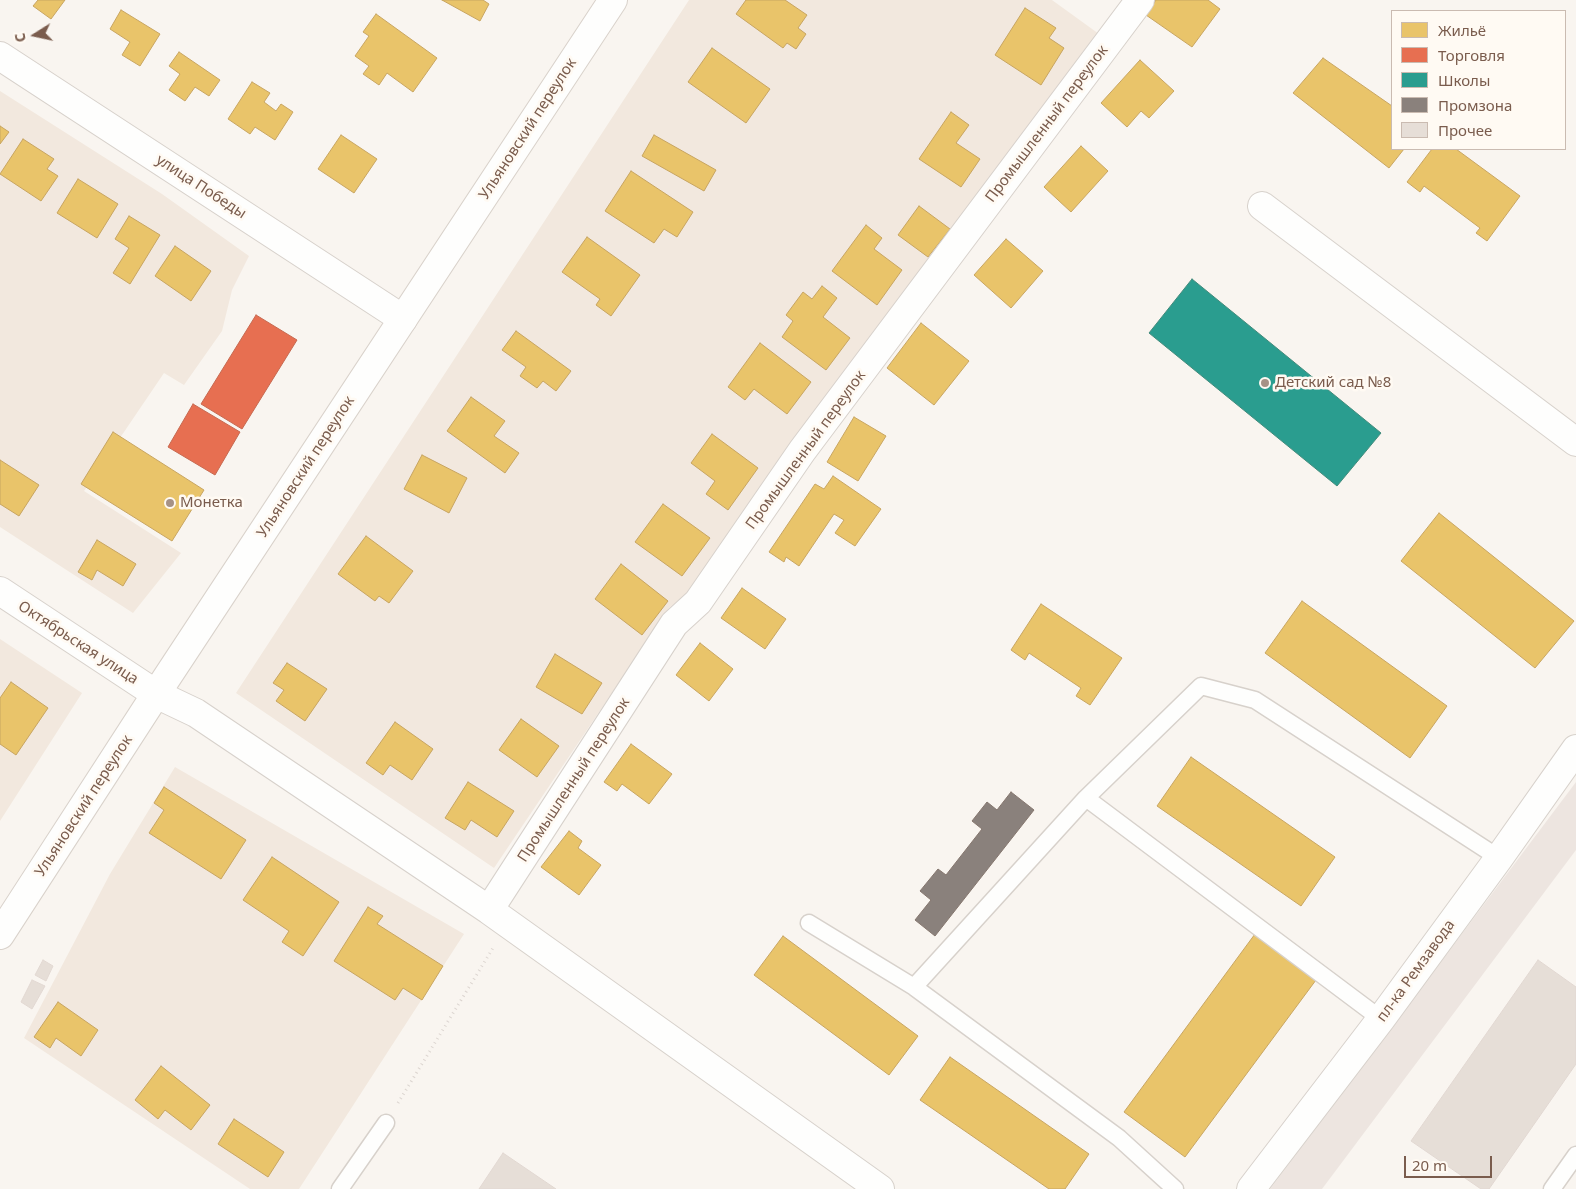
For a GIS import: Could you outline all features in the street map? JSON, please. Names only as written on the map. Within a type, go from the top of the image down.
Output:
[{"type":"street","name":"Ульяновский переулок","points":[[0,935],[156,694],[614,0]]},
{"type":"street","name":"Промышленный переулок","points":[[499,917],[674,624],[698,602],[802,451],[1140,0]]},
{"type":"street","name":"улица Победы","points":[[0,56],[403,319]]},
{"type":"street","points":[[1262,206],[1576,442]]},
{"type":"street","name":"Октябрьская улица","points":[[0,591],[156,694],[196,713],[499,917],[880,1189]]},
{"type":"street","name":"пл-ка Ремзавода","points":[[1251,1189],[1499,858],[1576,749]]},
{"type":"lane","points":[[914,987],[1086,798],[1201,686],[1255,700],[1499,858]]},
{"type":"lane","points":[[1086,798],[1380,1019]]},
{"type":"lane","points":[[809,923],[914,987],[1119,1138],[1175,1189]]},
{"type":"lane","points":[[340,1189],[386,1123]]},
{"type":"lane","points":[[1552,1189],[1576,1155]]},
{"type":"path","points":[[386,1123],[499,917]]},
{"type":"shaded area","points":[[689,0],[1052,0],[1099,34],[690,591],[669,608],[494,868],[236,693]]},
{"type":"shaded area","points":[[0,91],[162,194],[249,256],[232,290],[222,331],[184,385],[164,373],[84,491],[181,553],[133,613],[0,527]]},
{"type":"shaded area","points":[[0,639],[82,693],[0,821]]},
{"type":"shaded area","points":[[175,767],[464,934],[299,1189],[250,1189],[24,1038],[110,874]]},
{"type":"shaded area","points":[[1576,782],[1576,850],[1322,1189],[1270,1189]]},
{"type":"building: Жильё","points":[[38,0],[65,0],[51,19],[33,6]]},
{"type":"building: Жильё","points":[[442,0],[483,0],[489,4],[480,21]]},
{"type":"building: Жильё","points":[[746,0],[785,0],[807,15],[798,28],[806,34],[796,49],[787,43],[783,48],[736,14]]},
{"type":"building: Жильё","points":[[1156,0],[1208,0],[1220,9],[1192,47],[1146,15]]},
{"type":"building: Жильё","points":[[1025,8],[1056,28],[1049,38],[1064,48],[1041,85],[995,55]]},
{"type":"building: Жильё","points":[[121,10],[160,34],[140,66],[122,55],[130,42],[110,29]]},
{"type":"building: Жильё","points":[[376,14],[437,58],[413,92],[387,73],[379,85],[363,74],[369,66],[355,56],[369,36],[363,32]]},
{"type":"building: Жильё","points":[[712,48],[770,89],[746,123],[688,82]]},
{"type":"building: Жильё","points":[[179,52],[220,80],[209,96],[195,87],[185,101],[169,90],[180,74],[169,66]]},
{"type":"building: Жильё","points":[[1323,58],[1391,105],[1391,150],[1403,150],[1389,168],[1293,93]]},
{"type":"building: Жильё","points":[[1140,60],[1174,91],[1149,118],[1141,111],[1127,127],[1101,103]]},
{"type":"building: Жильё","points":[[252,82],[270,93],[264,102],[276,111],[281,104],[293,112],[275,140],[255,127],[250,134],[228,119]]},
{"type":"building: Жильё","points":[[951,112],[969,125],[956,143],[980,159],[961,187],[919,159]]},
{"type":"building: Жильё","points":[[0,126],[9,132],[0,144]]},
{"type":"building: Жильё","points":[[341,135],[377,159],[354,193],[318,169]]},
{"type":"building: Жильё","points":[[654,135],[716,170],[704,191],[642,156]]},
{"type":"building: Жильё","points":[[23,139],[54,159],[47,169],[58,176],[41,201],[0,174]]},
{"type":"building: Жильё","points":[[1081,146],[1108,171],[1071,212],[1044,187]]},
{"type":"building: Жильё","points":[[1431,150],[1457,150],[1520,196],[1487,241],[1476,233],[1480,228],[1424,186],[1420,192],[1407,182]]},
{"type":"building: Жильё","points":[[631,171],[693,212],[677,237],[664,229],[654,243],[605,211]]},
{"type":"building: Жильё","points":[[78,179],[118,204],[97,238],[57,213]]},
{"type":"building: Жильё","points":[[919,206],[950,229],[928,257],[898,235]]},
{"type":"building: Жильё","points":[[129,216],[160,235],[130,284],[113,273],[129,248],[115,239]]},
{"type":"building: Жильё","points":[[866,225],[882,238],[874,249],[902,270],[877,305],[832,271]]},
{"type":"building: Жильё","points":[[587,237],[640,275],[611,316],[596,305],[600,299],[562,272]]},
{"type":"building: Жильё","points":[[1006,239],[1043,271],[1011,308],[974,275]]},
{"type":"building: Жильё","points":[[175,246],[211,271],[191,301],[155,276]]},
{"type":"building: Жильё","points":[[822,286],[837,298],[823,317],[850,338],[826,370],[782,337],[793,321],[786,315],[803,292],[812,299]]},
{"type":"building: Жильё","points":[[921,323],[969,361],[934,405],[887,368]]},
{"type":"building: Жильё","points":[[516,331],[571,371],[556,391],[543,381],[537,388],[520,376],[526,367],[502,350]]},
{"type":"building: Жильё","points":[[760,343],[811,382],[787,414],[754,389],[745,400],[728,387]]},
{"type":"building: Жильё","points":[[471,397],[505,421],[494,436],[519,453],[505,473],[447,431]]},
{"type":"building: Жильё","points":[[854,417],[886,436],[858,481],[827,462]]},
{"type":"building: Жильё","points":[[113,432],[204,490],[172,541],[81,484]]},
{"type":"building: Жильё","points":[[712,434],[758,468],[728,510],[706,494],[715,481],[691,463]]},
{"type":"building: Жильё","points":[[422,455],[467,478],[449,513],[404,489]]},
{"type":"building: Жильё","points":[[0,460],[39,485],[19,516],[0,504]]},
{"type":"building: Жильё","points":[[833,476],[881,509],[855,546],[835,533],[844,520],[834,514],[799,566],[786,557],[784,562],[769,552],[815,484],[824,489]]},
{"type":"building: Жильё","points":[[663,504],[710,538],[682,576],[635,542]]},
{"type":"building: Жильё","points":[[1439,513],[1574,621],[1535,668],[1401,561]]},
{"type":"building: Жильё","points":[[366,536],[413,571],[389,603],[379,596],[375,601],[338,574]]},
{"type":"building: Жильё","points":[[97,540],[136,564],[123,586],[97,570],[92,580],[78,572]]},
{"type":"building: Жильё","points":[[621,564],[668,601],[642,635],[595,599]]},
{"type":"building: Жильё","points":[[742,588],[786,619],[765,649],[721,618]]},
{"type":"building: Жильё","points":[[1302,601],[1447,706],[1410,758],[1265,653]]},
{"type":"building: Жильё","points":[[1041,604],[1122,658],[1090,705],[1076,696],[1081,688],[1029,653],[1025,660],[1011,650]]},
{"type":"building: Жильё","points":[[700,643],[733,669],[709,701],[676,675]]},
{"type":"building: Жильё","points":[[555,654],[602,683],[582,714],[536,687]]},
{"type":"building: Жильё","points":[[287,663],[327,689],[305,721],[276,701],[284,690],[273,683]]},
{"type":"building: Жильё","points":[[11,682],[48,708],[16,755],[0,744],[0,698]]},
{"type":"building: Жильё","points":[[521,719],[559,746],[537,777],[499,750]]},
{"type":"building: Жильё","points":[[395,722],[433,749],[412,780],[390,765],[383,775],[366,763]]},
{"type":"building: Жильё","points":[[631,744],[672,774],[649,804],[622,784],[617,791],[604,782]]},
{"type":"building: Жильё","points":[[1191,757],[1335,857],[1301,906],[1157,806]]},
{"type":"building: Жильё","points":[[468,782],[514,811],[497,837],[471,820],[465,830],[445,818]]},
{"type":"building: Жильё","points":[[164,787],[246,840],[221,879],[149,833],[164,810],[154,803]]},
{"type":"building: Жильё","points":[[569,831],[582,841],[578,848],[601,865],[579,895],[541,867]]},
{"type":"building: Жильё","points":[[272,857],[339,902],[303,956],[282,942],[289,931],[243,900]]},
{"type":"building: Жильё","points":[[368,907],[383,916],[377,924],[443,966],[422,1000],[403,988],[395,1000],[334,961]]},
{"type":"building: Жильё","points":[[1255,934],[1316,980],[1185,1157],[1124,1112]]},
{"type":"building: Жильё","points":[[783,936],[918,1036],[889,1075],[754,975]]},
{"type":"building: Жильё","points":[[58,1002],[98,1030],[81,1056],[56,1038],[50,1048],[34,1037]]},
{"type":"building: Жильё","points":[[950,1057],[1089,1154],[1065,1189],[1049,1189],[920,1100]]},
{"type":"building: Жильё","points":[[161,1066],[210,1105],[191,1130],[165,1110],[158,1119],[135,1100]]},
{"type":"building: Жильё","points":[[234,1119],[284,1152],[268,1177],[218,1144]]},
{"type":"building: Торговля","points":[[256,315],[297,340],[242,429],[201,404]]},
{"type":"building: Торговля","points":[[193,404],[240,432],[215,475],[168,447]]},
{"type":"building: Школы","name":"Детский сад №8","points":[[1192,279],[1381,433],[1337,486],[1149,333]]},
{"type":"building: Промзона","points":[[1011,792],[1034,810],[935,936],[915,920],[931,900],[920,891],[938,869],[946,875],[982,829],[972,821],[987,802],[997,810]]},
{"type":"building: Прочее","points":[[43,960],[53,966],[46,981],[35,975]]},
{"type":"building: Прочее","points":[[1538,960],[1576,987],[1576,1064],[1489,1189],[1481,1189],[1411,1141]]},
{"type":"building: Прочее","points":[[32,980],[45,986],[32,1009],[21,1002]]},
{"type":"building: Прочее","points":[[503,1153],[556,1189],[479,1189]]},
{"type":"place","name":"Детский сад №8","points":[[1265,383]]},
{"type":"place","name":"Монетка","points":[[170,503]]}]
